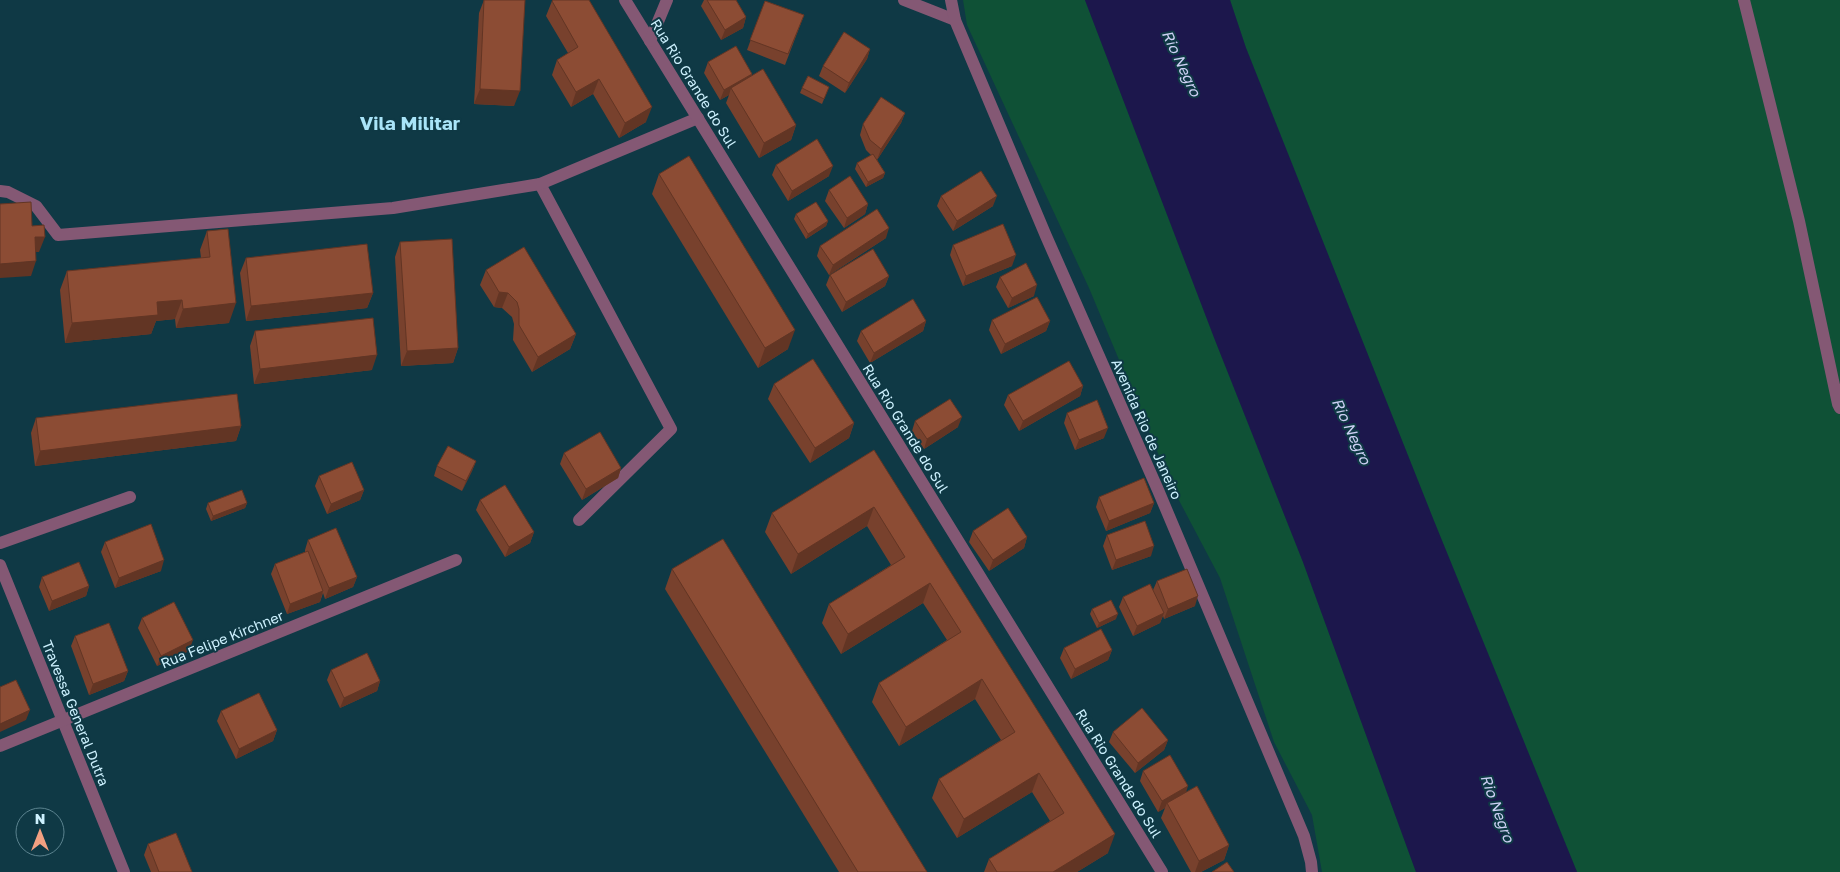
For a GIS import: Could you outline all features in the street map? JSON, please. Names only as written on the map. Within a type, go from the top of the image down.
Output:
[{"type":"street","name":"Rua Rio Grande do Sul","points":[[625,0],[1162,872]]},
{"type":"street","points":[[650,41],[666,0]]},
{"type":"street","points":[[904,0],[955,20]]},
{"type":"street","name":"Avenida Rio de Janeiro","points":[[951,0],[955,20],[1046,236],[1158,490],[1304,836],[1312,872]]},
{"type":"street","points":[[1744,0],[1799,222],[1840,408]]},
{"type":"street","points":[[0,191],[8,192],[36,206],[58,236],[393,208],[540,184],[698,118]]},
{"type":"street","points":[[540,184],[671,428],[579,520]]},
{"type":"street","points":[[0,543],[130,496]]},
{"type":"street","name":"Rua Felipe Kirchner","points":[[0,746],[456,560]]},
{"type":"street","name":"Travessa General Dutra","points":[[0,565],[124,872]]},
{"type":"green space","points":[[963,0],[1085,0],[1215,340],[1303,562],[1416,872],[1322,872],[1312,815],[1274,742],[1220,578],[1173,489],[1089,288],[967,25]]},
{"type":"green space","points":[[1230,0],[1840,0],[1840,872],[1577,872],[1434,521],[1246,48]]},
{"type":"water","name":"Rio Negro","points":[[1085,0],[1230,0],[1246,48],[1434,521],[1577,872],[1416,872],[1303,562],[1215,340]]},
{"type":"building","points":[[484,0],[525,0],[520,91],[480,89]]},
{"type":"building","points":[[553,0],[589,0],[652,107],[625,123],[599,79],[576,92],[557,60],[578,47]]},
{"type":"building","points":[[707,0],[736,0],[746,17],[725,30]]},
{"type":"building","points":[[765,1],[804,15],[788,54],[750,40]]},
{"type":"building","points":[[844,32],[870,49],[849,83],[823,66]]},
{"type":"building","points":[[736,46],[752,74],[724,90],[708,62]]},
{"type":"building","points":[[763,69],[796,125],[764,143],[731,88]]},
{"type":"building","points":[[808,76],[829,87],[824,99],[802,88]]},
{"type":"building","points":[[881,97],[905,113],[881,149],[870,140],[863,124]]},
{"type":"building","points":[[817,139],[833,166],[792,191],[776,165]]},
{"type":"building","points":[[873,154],[885,173],[868,182],[857,163]]},
{"type":"building","points":[[689,156],[795,330],[765,348],[659,174]]},
{"type":"building","points":[[981,171],[997,196],[957,221],[941,196]]},
{"type":"building","points":[[850,176],[868,204],[847,218],[829,190]]},
{"type":"building","points":[[31,202],[32,226],[44,225],[45,237],[35,237],[36,261],[0,264],[0,204]]},
{"type":"building","points":[[816,202],[828,221],[808,234],[796,214]]},
{"type":"building","points":[[877,209],[889,228],[833,265],[820,246]]},
{"type":"building","points":[[1003,224],[1016,255],[966,276],[953,245]]},
{"type":"building","points":[[228,229],[236,303],[183,309],[182,300],[157,302],[158,315],[72,323],[67,271],[210,257],[207,231]]},
{"type":"building","points":[[452,239],[458,348],[407,351],[400,242]]},
{"type":"building","points":[[367,244],[373,293],[251,306],[246,258]]},
{"type":"building","points":[[524,247],[576,334],[538,357],[519,325],[517,302],[508,293],[499,292],[486,270]]},
{"type":"building","points":[[873,249],[889,276],[846,302],[830,275]]},
{"type":"building","points":[[1026,263],[1037,285],[1012,298],[1000,277]]},
{"type":"building","points":[[1037,297],[1050,321],[1005,344],[992,320]]},
{"type":"building","points":[[913,299],[926,321],[874,353],[861,331]]},
{"type":"building","points":[[373,318],[377,355],[260,369],[255,331]]},
{"type":"building","points":[[813,359],[854,423],[815,448],[774,384]]},
{"type":"building","points":[[1069,361],[1083,386],[1023,421],[1008,395]]},
{"type":"building","points":[[237,394],[241,426],[40,451],[36,418]]},
{"type":"building","points":[[950,399],[962,417],[927,439],[915,421]]},
{"type":"building","points":[[1097,400],[1108,428],[1079,440],[1067,413]]},
{"type":"building","points":[[600,432],[621,468],[586,489],[564,453]]},
{"type":"building","points":[[448,446],[476,461],[466,481],[437,466]]},
{"type":"building","points":[[874,450],[1115,834],[1053,872],[997,872],[989,859],[1064,813],[1039,773],[964,819],[939,779],[1015,732],[982,679],[906,727],[879,683],[961,632],[930,583],[848,634],[829,604],[905,557],[874,507],[798,554],[772,513]]},
{"type":"building","points":[[352,462],[364,490],[331,504],[319,476]]},
{"type":"building","points":[[1144,478],[1154,503],[1109,521],[1099,497]]},
{"type":"building","points":[[505,485],[534,532],[509,547],[480,500]]},
{"type":"building","points":[[242,490],[247,503],[213,516],[208,503]]},
{"type":"building","points":[[1008,508],[1027,537],[993,560],[973,531]]},
{"type":"building","points":[[1145,521],[1154,546],[1116,560],[1107,535]]},
{"type":"building","points":[[151,524],[164,560],[119,578],[105,542]]},
{"type":"building","points":[[336,528],[357,577],[329,588],[308,540]]},
{"type":"building","points":[[723,539],[927,872],[858,872],[672,569]]},
{"type":"building","points":[[308,551],[323,591],[290,604],[275,564]]},
{"type":"building","points":[[79,562],[89,586],[52,601],[42,577]]},
{"type":"building","points":[[1187,569],[1198,596],[1168,609],[1157,581]]},
{"type":"building","points":[[1150,584],[1164,613],[1137,626],[1123,597]]},
{"type":"building","points":[[1111,600],[1118,614],[1099,623],[1092,609]]},
{"type":"building","points":[[174,602],[193,640],[161,656],[142,618]]},
{"type":"building","points":[[109,623],[128,671],[93,684],[75,636]]},
{"type":"building","points":[[1101,629],[1112,650],[1075,669],[1064,648]]},
{"type":"building","points":[[367,653],[380,681],[344,698],[331,670]]},
{"type":"building","points":[[16,680],[30,710],[0,724],[0,687]]},
{"type":"building","points":[[259,693],[277,730],[239,749],[221,711]]},
{"type":"building","points":[[1142,708],[1168,740],[1138,763],[1113,732]]},
{"type":"building","points":[[1170,755],[1188,786],[1162,801],[1143,771]]},
{"type":"building","points":[[1197,786],[1229,845],[1199,861],[1167,803]]},
{"type":"building","points":[[176,833],[192,872],[159,872],[148,844]]},
{"type":"building","points":[[1227,862],[1234,872],[1212,872]]},
{"type":"district","name":"Vila Militar","points":[[410,122]]}]
